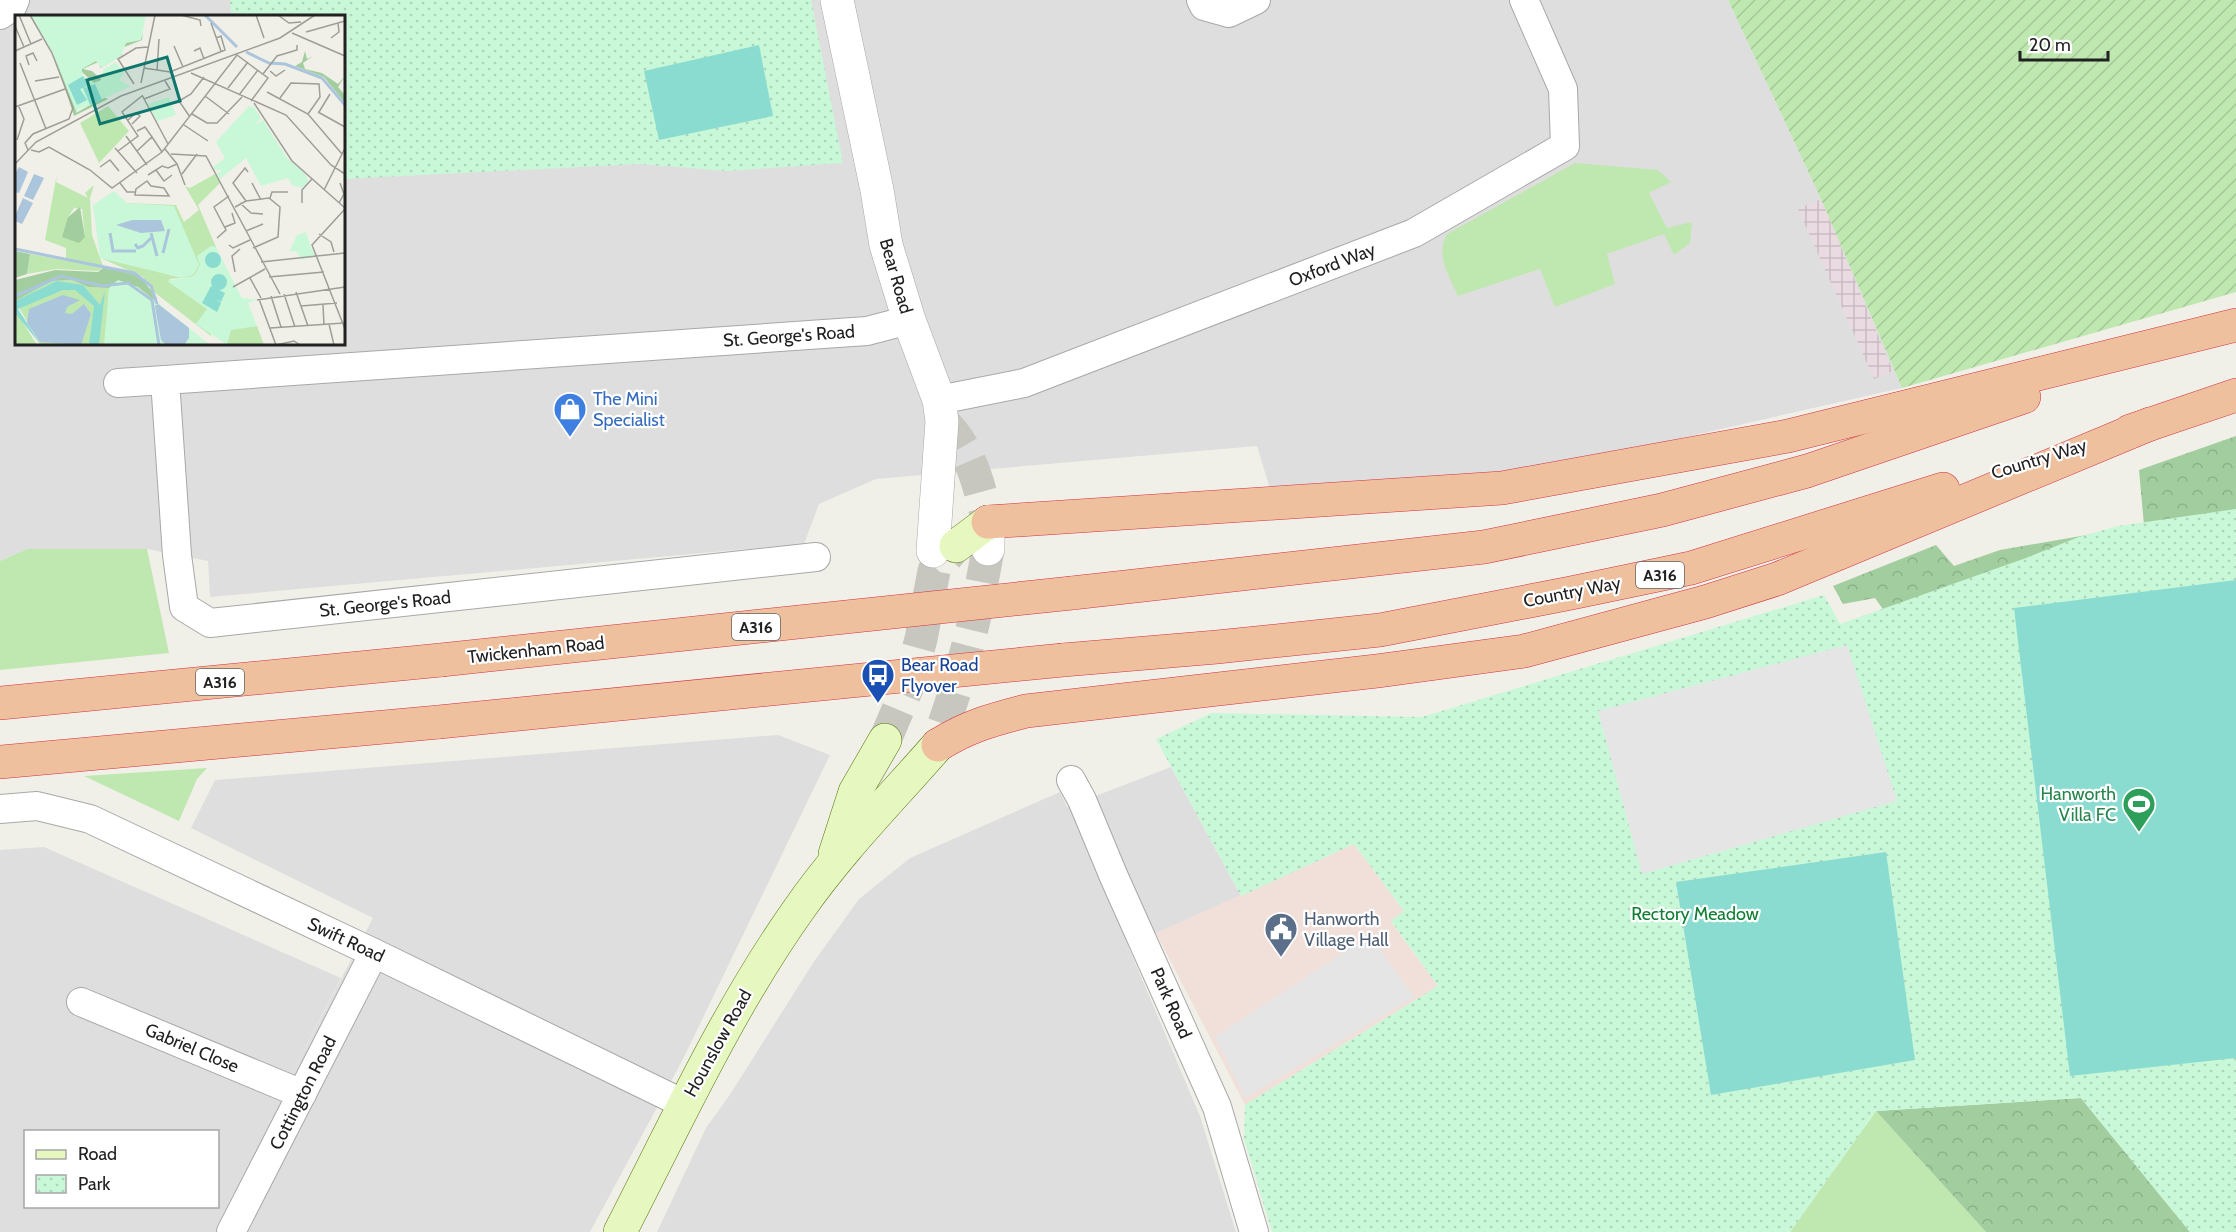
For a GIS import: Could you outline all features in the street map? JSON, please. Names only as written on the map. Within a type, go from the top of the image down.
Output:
[{"type":"highway","points":[[966,542],[1502,488],[1788,436],[2236,325]]},
{"type":"highway","name":"Twickenham Road","points":[[0,703],[441,660],[1484,547],[1662,510],[1808,471],[2236,325]]},
{"type":"highway","name":"Country Way","points":[[0,762],[439,722],[1380,630],[1691,568],[2236,395]]},
{"type":"highway","points":[[941,734],[1026,711],[1377,671],[1524,651],[1705,602],[1777,579],[2150,424]]},
{"type":"main road","name":"Hounslow Road","points":[[620,1232],[684,1104],[754,979],[798,910],[832,864],[941,734]]},
{"type":"main road","name":"Hounslow Road","points":[[832,864],[855,792],[885,740]]},
{"type":"street","points":[[0,15],[12,7],[15,0]]},
{"type":"street","name":"Bear Road","points":[[837,0],[877,190],[886,245],[940,411],[966,542]]},
{"type":"street","points":[[1201,0],[1204,6],[1229,12],[1256,0]]},
{"type":"street","name":"Oxford Way","points":[[940,411],[1024,383],[1413,233],[1565,146],[1563,89],[1524,0]]},
{"type":"street","name":"St. George's Road","points":[[118,383],[867,331],[909,320]]},
{"type":"street","name":"St. George's Road","points":[[165,380],[177,555],[184,607],[210,623],[816,557]]},
{"type":"street","name":"Park Road","points":[[1071,780],[1082,800],[1217,1107],[1254,1232]]},
{"type":"street","name":"Swift Road","points":[[0,809],[37,806],[90,819],[374,953],[684,1104]]},
{"type":"street","name":"Cottington Road","points":[[231,1232],[374,953]]},
{"type":"street","name":"Gabriel Close","points":[[81,1002],[302,1094]]},
{"type":"shaded area","points":[[0,0],[1728,0],[1821,199],[1902,388],[1611,454],[1457,480],[1270,489],[1257,446],[876,479],[819,504],[804,544],[210,597],[208,561],[147,549],[27,549],[0,561]]},
{"type":"shaded area","points":[[1821,199],[1893,371],[1874,379],[1798,209]]},
{"type":"shaded area","points":[[1847,645],[1897,801],[1642,874],[1598,711]]},
{"type":"shaded area","points":[[778,735],[830,755],[683,1059],[590,1232],[0,1232],[0,850],[44,847],[341,978],[269,1117],[373,918],[191,828],[215,780]]},
{"type":"shaded area","points":[[1171,767],[1241,896],[1128,946],[1200,1116],[1236,1232],[657,1232],[706,1128],[731,1093],[813,963],[859,899],[910,858],[1060,792],[1067,807]]},
{"type":"shaded area","points":[[1354,844],[1404,911],[1391,922],[1438,986],[1245,1105],[1156,933]]},
{"type":"shaded area","points":[[1370,935],[1414,997],[1245,1098],[1215,1037]]},
{"type":"green space","points":[[230,0],[811,0],[843,163],[727,171],[639,164],[345,179],[345,15],[231,15]]},
{"type":"green space","points":[[1728,0],[2236,0],[2236,292],[1902,388],[1821,199]]},
{"type":"green space","points":[[759,45],[773,116],[659,140],[644,71]]},
{"type":"green space","points":[[1575,163],[1658,170],[1671,182],[1649,193],[1667,228],[1692,222],[1690,243],[1674,255],[1664,234],[1607,254],[1615,284],[1555,307],[1540,269],[1458,296],[1443,258],[1442,250],[1447,234]]},
{"type":"green space","points":[[2236,436],[2236,581],[1890,619],[1875,598],[1843,604],[1833,586],[1936,545],[1954,566],[2000,550],[2144,525],[2139,470]]},
{"type":"green space","name":"Rectory Meadow","points":[[2236,509],[2236,1232],[2190,1232],[2081,1098],[1876,1111],[1790,1232],[1272,1232],[1244,1139],[1245,1105],[1438,986],[1391,921],[1404,911],[1354,844],[1241,896],[1156,739],[1212,713],[1422,717],[1824,595],[1840,624],[2079,537],[2118,526]]},
{"type":"green space","points":[[27,549],[147,549],[169,653],[0,670],[0,561]]},
{"type":"green space","name":"Hanworth Villa FC","points":[[2236,580],[2236,1058],[2070,1076],[2014,608]]},
{"type":"green space","points":[[207,768],[197,779],[179,821],[84,776]]},
{"type":"green space","points":[[1886,852],[1915,1060],[1711,1095],[1676,882]]},
{"type":"green space","points":[[2081,1098],[2190,1232],[1986,1232],[1876,1111]]},
{"type":"green space","points":[[1876,1111],[1986,1232],[1790,1232]]},
{"type":"tunnel","points":[[942,421],[952,431],[967,455],[988,522]]},
{"type":"tunnel","points":[[885,740],[908,686],[921,639],[934,571],[956,546]]},
{"type":"tunnel","points":[[944,724],[970,638],[988,549]]},
{"type":"place","name":"The Mini Specialist","points":[[570,438]]},
{"type":"place","name":"Bear Road Flyover","points":[[878,704]]},
{"type":"place","name":"Hanworth Villa FC","points":[[2139,833]]},
{"type":"place","name":"Hanworth Village Hall","points":[[1281,958]]}]
